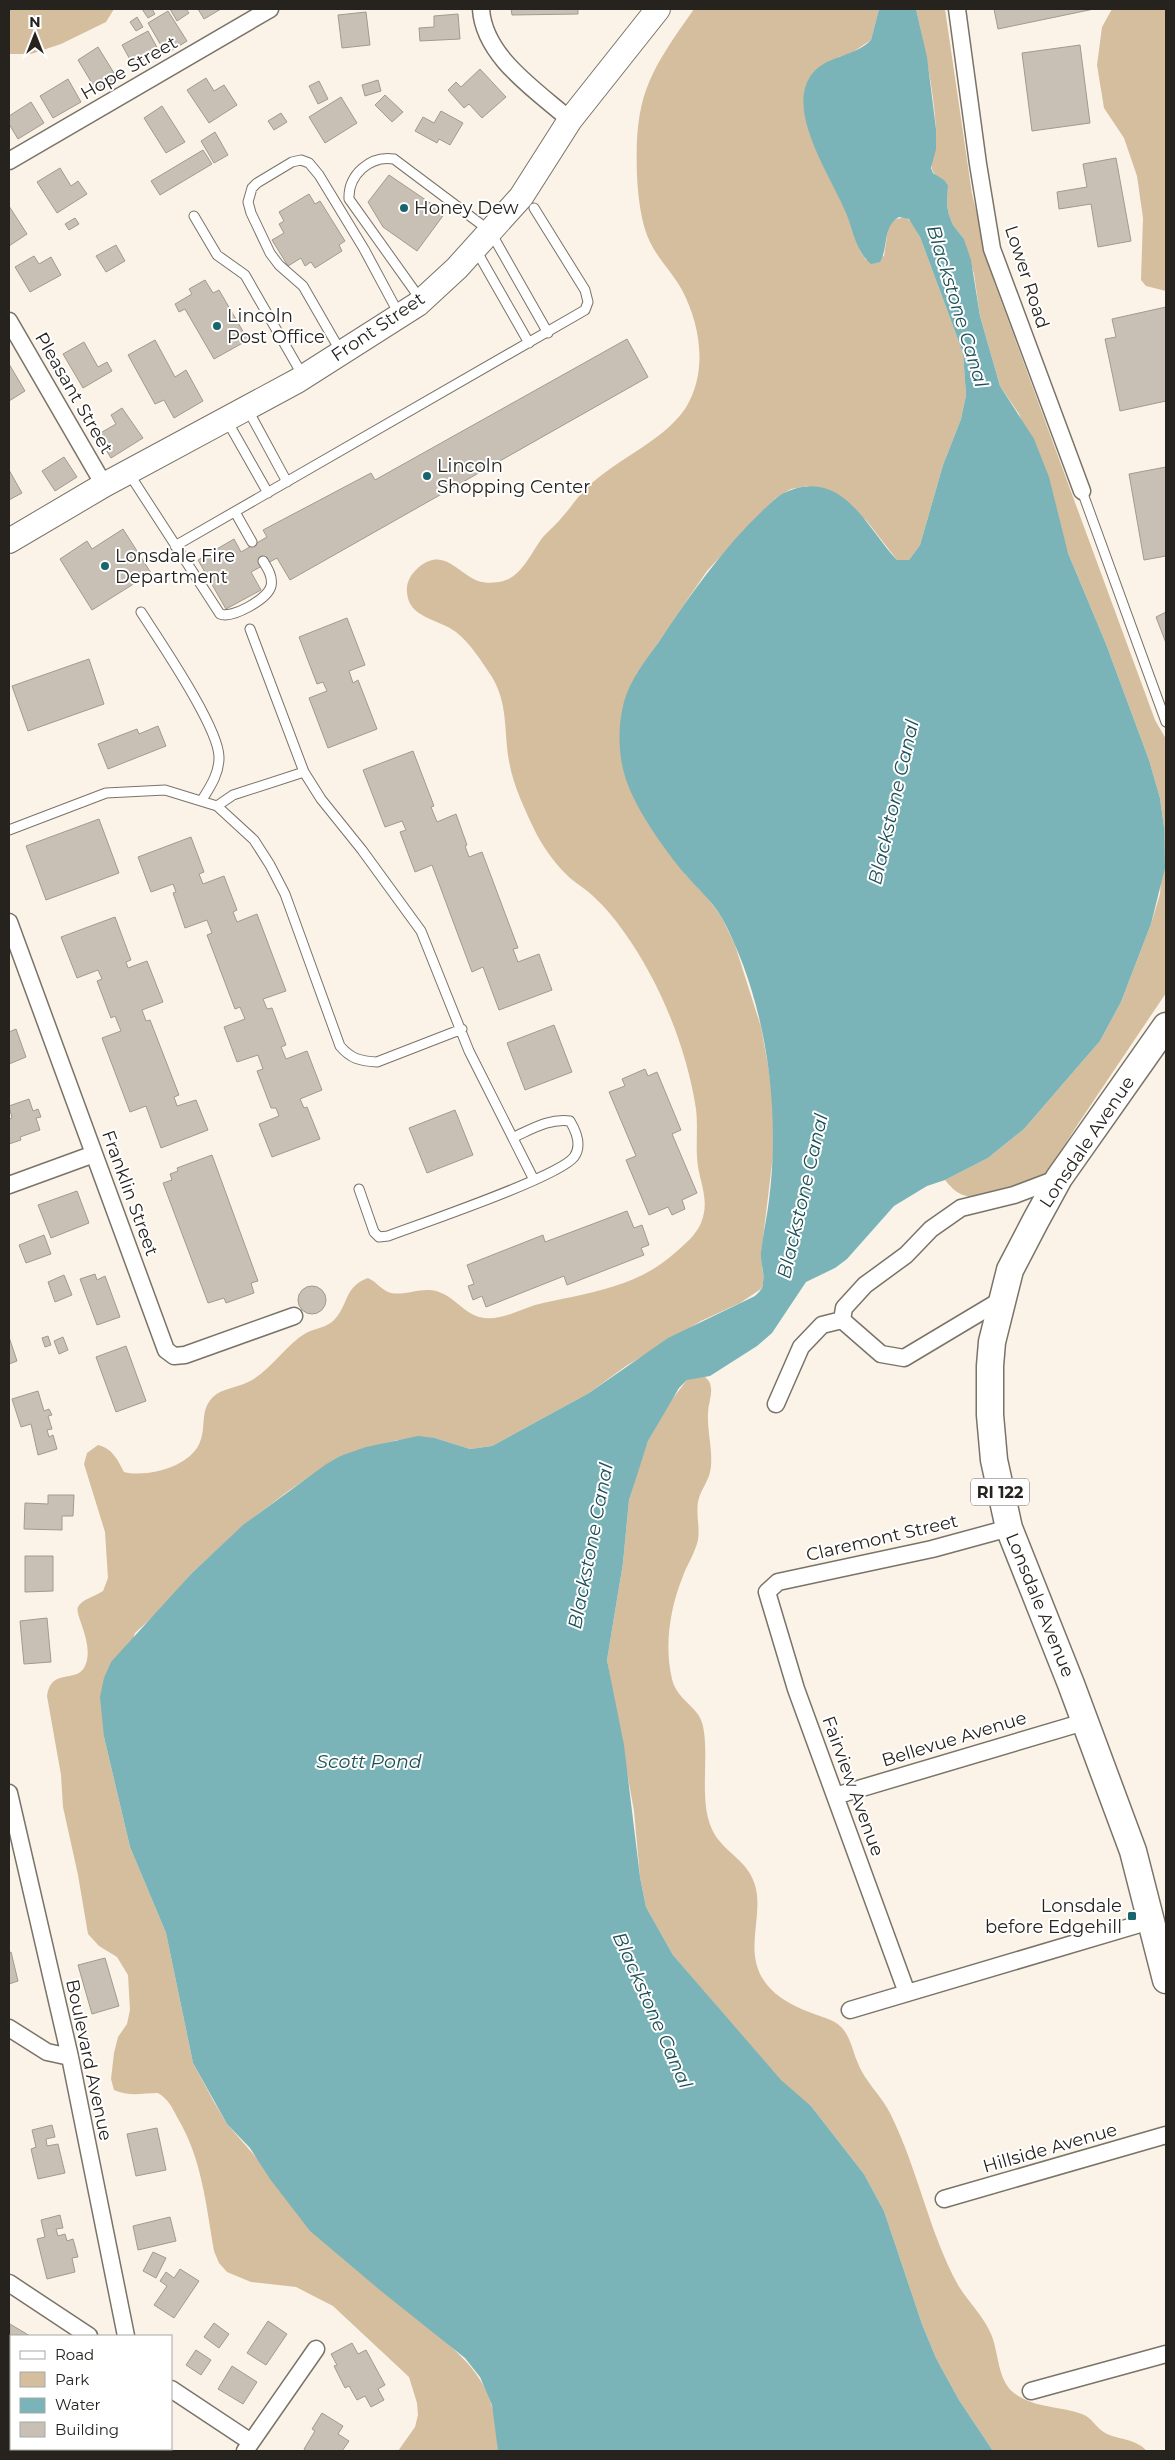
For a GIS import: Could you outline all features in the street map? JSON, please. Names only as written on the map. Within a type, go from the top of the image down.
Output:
[{"type":"main road","name":"Front Street","points":[[9,541],[104,485],[303,376],[400,316],[421,300],[483,239],[520,197],[570,120],[651,11]]},
{"type":"main road","name":"Lonsdale Avenue","points":[[1166,1026],[1059,1178],[1010,1270],[1001,1300],[990,1358],[990,1415],[994,1460],[1009,1528],[1133,1851],[1166,1980]]},
{"type":"street","name":"Hope Street","points":[[9,161],[270,9]]},
{"type":"street","points":[[481,9],[482,22],[494,50],[570,120]]},
{"type":"street","name":"Lower Road","points":[[957,9],[978,164],[992,249],[1082,491]]},
{"type":"street","name":"Pleasant Street","points":[[9,321],[104,485]]},
{"type":"street","name":"Franklin Street","points":[[9,922],[166,1350],[174,1356],[185,1355],[294,1316]]},
{"type":"street","points":[[9,1186],[94,1154]]},
{"type":"street","points":[[842,1320],[844,1308],[865,1285],[906,1255],[931,1229],[961,1208],[1014,1195],[1059,1178]]},
{"type":"street","points":[[842,1320],[881,1354],[904,1358],[1001,1300]]},
{"type":"street","points":[[776,1404],[801,1347],[822,1325],[842,1320]]},
{"type":"street","name":"Claremont Street","points":[[767,1592],[778,1582],[932,1549],[1009,1528]]},
{"type":"street","name":"Fairview Avenue","points":[[767,1592],[796,1689],[906,1993]]},
{"type":"street","name":"Bellevue Avenue","points":[[835,1796],[1084,1722]]},
{"type":"street","name":"Boulevard Avenue","points":[[9,1793],[70,2057],[126,2335]]},
{"type":"street","points":[[850,2010],[1150,1921]]},
{"type":"street","points":[[9,2028],[47,2052],[70,2057]]},
{"type":"street","name":"Hillside Avenue","points":[[944,2199],[1166,2135]]},
{"type":"street","points":[[9,2283],[87,2335]]},
{"type":"street","points":[[172,2391],[248,2447],[316,2348]]},
{"type":"street","points":[[1031,2391],[1166,2354]]},
{"type":"lane","points":[[421,300],[349,200],[349,189],[358,173],[370,161],[382,157],[394,159],[483,239],[548,332]]},
{"type":"lane","points":[[342,353],[303,286],[279,265],[266,245],[248,202],[252,188],[257,183],[292,162],[301,160],[309,162],[364,248],[400,316]]},
{"type":"lane","points":[[176,546],[581,314],[588,302],[586,290],[534,208]]},
{"type":"lane","points":[[194,216],[217,255],[245,275],[303,376]]},
{"type":"lane","points":[[483,239],[529,343]]},
{"type":"lane","points":[[247,408],[288,482]]},
{"type":"lane","points":[[226,419],[268,493]]},
{"type":"lane","points":[[128,472],[215,608],[225,616],[234,614],[262,599],[271,589],[272,580],[263,561]]},
{"type":"lane","points":[[1082,491],[1166,722]]},
{"type":"lane","points":[[235,512],[252,542]]},
{"type":"lane","points":[[141,612],[202,711],[217,743],[218,767],[202,800]]},
{"type":"lane","points":[[250,629],[304,772],[321,799],[374,865],[421,931],[462,1029],[469,1051],[534,1180]]},
{"type":"lane","points":[[217,806],[233,795],[304,772]]},
{"type":"lane","points":[[9,830],[106,792],[165,790],[217,806],[254,840],[270,865],[285,894],[340,1046],[350,1058],[377,1062],[462,1029]]},
{"type":"lane","points":[[359,1188],[374,1232],[379,1237],[388,1236],[534,1180],[562,1167],[574,1156],[578,1145],[576,1130],[570,1121],[562,1120],[549,1122],[514,1137]]},
{"type":"green space","points":[[9,9],[114,9],[106,22],[61,44],[31,54],[9,54]]},
{"type":"green space","points":[[694,9],[879,9],[871,40],[850,54],[838,57],[846,212],[860,251],[866,260],[884,256],[888,229],[893,220],[905,217],[912,222],[920,237],[963,353],[966,395],[961,419],[943,465],[920,545],[909,560],[897,560],[866,520],[808,486],[791,489],[776,498],[707,571],[636,675],[685,874],[705,895],[721,916],[735,945],[761,1027],[774,1108],[774,1147],[761,1255],[764,1282],[761,1289],[740,1303],[701,1321],[626,1366],[589,1393],[492,1446],[470,1449],[435,1438],[397,1440],[340,1456],[287,1492],[244,1525],[192,1573],[158,1612],[135,1633],[104,1737],[130,1847],[166,1933],[193,2063],[214,2102],[227,2124],[261,2163],[466,2361],[476,2373],[490,2399],[497,2431],[498,2451],[398,2451],[415,2427],[418,2415],[417,2403],[409,2377],[333,2306],[296,2287],[251,2282],[227,2272],[219,2263],[214,2251],[198,2165],[185,2133],[171,2107],[158,2093],[131,2094],[114,2090],[111,2079],[114,2053],[118,2037],[127,2024],[130,2010],[128,1975],[117,1957],[99,1946],[88,1934],[78,1875],[63,1807],[61,1775],[47,1696],[49,1687],[54,1682],[76,1674],[85,1666],[88,1648],[78,1607],[86,1600],[103,1591],[108,1578],[105,1532],[84,1464],[87,1453],[98,1445],[111,1452],[124,1472],[145,1473],[169,1468],[180,1463],[197,1448],[201,1439],[206,1407],[213,1397],[221,1392],[244,1384],[264,1372],[298,1338],[333,1321],[342,1309],[354,1286],[368,1278],[391,1293],[433,1290],[449,1297],[473,1315],[494,1318],[535,1305],[587,1294],[627,1282],[664,1262],[694,1235],[701,1223],[705,1206],[697,1157],[697,1121],[692,1086],[679,1040],[660,994],[649,972],[617,922],[588,891],[560,868],[536,833],[513,779],[501,697],[492,677],[476,653],[461,636],[418,613],[409,601],[407,592],[407,585],[411,575],[419,567],[436,560],[450,564],[481,582],[503,581],[512,577],[522,567],[543,537],[561,519],[581,494],[606,472],[663,432],[685,409],[692,395],[699,365],[699,350],[694,319],[682,290],[653,248],[644,227],[638,192],[637,148],[638,125],[648,86],[655,69]]},
{"type":"green space","points":[[916,9],[945,9],[972,194],[994,282],[1155,720],[1166,739],[1166,993],[1034,1193],[1019,1200],[1009,1202],[980,1200],[963,1195],[955,1191],[945,1180],[988,1158],[1024,1129],[1100,1041],[1121,1002],[1151,924],[1160,894],[1164,827],[1160,798],[1149,760],[1106,644],[1068,553],[1019,414],[1000,386],[980,316],[974,274],[964,239],[953,225],[949,215],[947,205],[948,185],[932,169],[936,133],[935,113]]},
{"type":"green space","points":[[1112,9],[1166,9],[1166,291],[1146,286],[1141,280],[1143,218],[1137,176],[1124,138],[1104,108],[1097,65],[1102,27]]},
{"type":"green space","points":[[697,1376],[705,1377],[709,1381],[711,1388],[708,1420],[711,1465],[709,1476],[698,1502],[698,1540],[678,1588],[672,1614],[669,1640],[670,1666],[672,1679],[678,1693],[697,1713],[703,1726],[705,1739],[705,1797],[710,1823],[720,1842],[747,1870],[755,1885],[757,1906],[754,1948],[758,1969],[768,1986],[790,2004],[835,2022],[846,2034],[860,2068],[891,2115],[909,2157],[948,2265],[958,2285],[988,2327],[994,2341],[1001,2373],[1008,2387],[1021,2398],[1082,2414],[1089,2418],[1103,2432],[1138,2444],[1147,2451],[993,2451],[959,2400],[936,2358],[922,2324],[884,2211],[864,2174],[811,2106],[781,2081],[673,1955],[646,1907],[640,1877],[634,1811],[607,1660],[623,1563],[629,1500],[638,1469],[648,1441],[670,1402],[687,1380]]},
{"type":"water","name":"Scott Pond","points":[[879,9],[916,9],[927,57],[936,129],[936,149],[931,168],[933,173],[948,185],[947,205],[949,215],[953,225],[964,239],[971,260],[980,316],[1000,386],[1034,439],[1049,477],[1068,553],[1106,644],[1149,760],[1160,798],[1164,827],[1165,868],[1151,924],[1121,1002],[1100,1041],[1024,1129],[988,1158],[945,1180],[927,1186],[894,1206],[847,1259],[835,1268],[806,1282],[772,1333],[757,1346],[710,1376],[687,1380],[679,1388],[648,1441],[629,1500],[623,1563],[607,1660],[624,1745],[640,1877],[646,1907],[673,1955],[781,2080],[811,2106],[864,2174],[884,2211],[922,2324],[936,2358],[959,2400],[993,2451],[498,2451],[492,2405],[480,2377],[465,2358],[310,2231],[270,2179],[250,2148],[227,2124],[193,2063],[166,1933],[130,1847],[104,1737],[100,1697],[104,1678],[111,1662],[192,1573],[243,1525],[325,1465],[340,1456],[366,1447],[418,1436],[435,1438],[470,1449],[492,1446],[589,1393],[668,1338],[755,1296],[762,1287],[761,1252],[769,1200],[773,1129],[771,1092],[759,1019],[750,984],[722,918],[709,900],[669,855],[645,819],[633,796],[620,755],[620,722],[624,702],[634,678],[684,605],[711,568],[741,533],[783,493],[802,487],[818,487],[832,491],[857,510],[897,560],[909,560],[920,545],[943,465],[961,419],[966,395],[963,353],[920,237],[909,219],[899,217],[890,226],[880,262],[871,264],[862,253],[846,213],[813,144],[804,106],[805,89],[812,74],[825,63],[857,50],[871,40]]},
{"type":"building","points":[[142,9],[152,9],[155,14],[148,18]]},
{"type":"building","points":[[170,9],[186,9],[189,13],[177,21]]},
{"type":"building","points":[[198,9],[221,9],[204,19]]},
{"type":"building","points":[[511,9],[578,9],[578,14],[512,15]]},
{"type":"building","points":[[994,9],[1094,9],[998,29]]},
{"type":"building","points":[[168,11],[187,41],[166,54],[148,23]]},
{"type":"building","points":[[366,12],[370,45],[342,48],[338,15]]},
{"type":"building","points":[[458,14],[460,39],[420,41],[419,28],[434,27],[434,16]]},
{"type":"building","points":[[137,17],[143,27],[136,31],[130,22]]},
{"type":"building","points":[[148,31],[159,51],[133,65],[122,45]]},
{"type":"building","points":[[1080,45],[1090,123],[1032,131],[1022,53]]},
{"type":"building","points":[[98,47],[117,78],[96,90],[78,60]]},
{"type":"building","points":[[480,69],[506,97],[482,118],[469,104],[464,108],[448,90],[456,82],[461,87]]},
{"type":"building","points":[[206,78],[214,91],[224,85],[237,105],[209,123],[187,90]]},
{"type":"building","points":[[68,79],[81,102],[53,118],[40,96]]},
{"type":"building","points":[[378,80],[381,91],[365,96],[362,85]]},
{"type":"building","points":[[319,81],[328,99],[318,104],[309,86]]},
{"type":"building","points":[[385,95],[403,112],[392,122],[375,105]]},
{"type":"building","points":[[341,97],[357,123],[325,143],[309,117]]},
{"type":"building","points":[[31,102],[44,123],[18,139],[9,124],[9,116]]},
{"type":"building","points":[[162,106],[185,142],[166,153],[144,118]]},
{"type":"building","points":[[441,111],[463,123],[450,145],[439,139],[437,143],[415,131],[423,117],[434,123]]},
{"type":"building","points":[[281,113],[287,122],[274,130],[268,121]]},
{"type":"building","points":[[215,132],[228,155],[214,163],[201,141]]},
{"type":"building","points":[[203,150],[212,164],[160,195],[151,181]]},
{"type":"building","points":[[1116,158],[1131,241],[1098,247],[1091,204],[1059,209],[1057,192],[1087,187],[1083,164]]},
{"type":"building","points":[[60,168],[71,186],[78,181],[87,194],[57,213],[37,182]]},
{"type":"building","name":"Honey Dew","points":[[389,175],[445,213],[417,251],[383,227],[368,202]]},
{"type":"building","points":[[309,194],[315,204],[320,201],[345,241],[339,245],[342,251],[315,268],[311,262],[305,266],[301,258],[288,266],[272,240],[284,233],[279,224],[284,221],[279,212]]},
{"type":"building","points":[[9,206],[27,234],[9,246]]},
{"type":"building","points":[[75,218],[79,224],[69,230],[65,224]]},
{"type":"building","points":[[116,245],[125,261],[106,272],[96,256]]},
{"type":"building","points":[[34,256],[39,264],[51,257],[61,275],[30,292],[15,267]]},
{"type":"building","name":"Lincoln Post Office","points":[[205,280],[213,293],[219,290],[248,340],[214,359],[185,309],[179,312],[175,304],[192,294],[189,289]]},
{"type":"building","points":[[1166,307],[1166,401],[1120,411],[1105,339],[1116,337],[1112,319]]},
{"type":"building","name":"Lincoln Shopping Center","points":[[627,339],[648,377],[290,580],[277,558],[251,572],[261,590],[226,609],[198,560],[234,539],[241,552],[267,537],[263,530],[371,473],[375,480]]},
{"type":"building","points":[[155,340],[175,377],[186,370],[203,401],[174,418],[164,400],[155,404],[128,355]]},
{"type":"building","points":[[84,342],[98,367],[107,362],[112,371],[83,388],[63,354]]},
{"type":"building","points":[[9,364],[25,391],[9,401]]},
{"type":"building","points":[[122,408],[143,438],[111,458],[97,435],[116,424],[111,415]]},
{"type":"building","points":[[64,457],[77,477],[55,491],[42,471]]},
{"type":"building","points":[[1166,467],[1166,556],[1144,560],[1129,474]]},
{"type":"building","points":[[9,470],[22,493],[9,500]]},
{"type":"building","name":"Lonsdale Fire Department","points":[[123,529],[151,573],[92,610],[60,559],[87,541],[92,549]]},
{"type":"building","points":[[1166,612],[1166,643],[1156,617]]},
{"type":"building","points":[[347,618],[365,665],[349,671],[353,683],[358,680],[377,729],[328,748],[309,698],[327,691],[323,682],[317,684],[299,637]]},
{"type":"building","points":[[89,659],[104,704],[28,731],[12,686]]},
{"type":"building","points":[[158,726],[166,746],[108,769],[98,744],[137,729],[139,734]]},
{"type":"building","points":[[413,751],[434,806],[431,807],[437,822],[456,814],[467,845],[465,846],[469,857],[482,852],[518,948],[513,949],[518,962],[539,954],[552,990],[499,1010],[483,967],[472,972],[432,865],[415,872],[400,832],[406,830],[402,821],[385,827],[363,770]]},
{"type":"building","points":[[99,819],[119,873],[46,900],[26,846]]},
{"type":"building","points":[[191,837],[204,872],[199,874],[203,884],[224,876],[237,910],[233,912],[237,922],[257,914],[286,991],[263,999],[267,1009],[272,1008],[286,1045],[281,1047],[286,1059],[307,1051],[322,1090],[300,1099],[304,1108],[307,1107],[320,1139],[272,1157],[259,1124],[279,1116],[276,1108],[271,1108],[257,1071],[263,1069],[258,1055],[237,1062],[224,1027],[245,1019],[240,1007],[235,1009],[207,935],[212,933],[207,920],[185,928],[173,893],[176,892],[173,884],[151,892],[138,857]]},
{"type":"building","points":[[115,917],[131,960],[126,962],[128,968],[147,961],[163,1002],[142,1010],[146,1021],[150,1020],[179,1095],[174,1097],[177,1106],[196,1100],[208,1130],[161,1148],[146,1106],[130,1112],[102,1038],[121,1031],[115,1016],[111,1018],[97,981],[102,979],[98,970],[77,978],[61,937]]},
{"type":"building","points":[[554,1025],[572,1072],[525,1090],[507,1043]]},
{"type":"building","points":[[16,1029],[26,1057],[9,1064],[9,1032]]},
{"type":"building","points":[[645,1069],[648,1076],[657,1072],[681,1130],[672,1134],[697,1193],[682,1200],[685,1209],[672,1215],[668,1207],[649,1215],[626,1160],[636,1156],[609,1092],[625,1086],[622,1079]]},
{"type":"building","points":[[29,1099],[33,1111],[38,1109],[41,1117],[36,1118],[40,1130],[20,1137],[21,1140],[9,1144],[9,1119],[12,1118],[9,1106]]},
{"type":"building","points":[[455,1110],[473,1155],[427,1173],[409,1128]]},
{"type":"building","points":[[212,1155],[258,1281],[251,1283],[254,1293],[226,1303],[224,1298],[208,1303],[163,1183],[172,1180],[170,1174],[178,1171],[177,1168]]},
{"type":"building","points":[[77,1191],[89,1223],[51,1238],[38,1205]]},
{"type":"building","points":[[627,1211],[634,1228],[642,1225],[649,1245],[641,1248],[644,1255],[567,1285],[564,1276],[486,1307],[482,1296],[473,1300],[468,1286],[474,1284],[467,1265],[543,1235],[545,1242]]},
{"type":"building","points":[[44,1235],[51,1254],[26,1263],[19,1245]]},
{"type":"building","points":[[95,1274],[97,1280],[105,1276],[120,1317],[97,1325],[80,1279]]},
{"type":"building","points":[[64,1275],[72,1295],[55,1302],[48,1282]]},
{"type":"building","points":[[312,1286],[322,1290],[326,1300],[322,1310],[312,1314],[302,1310],[298,1300],[302,1290]]},
{"type":"building","points":[[48,1336],[51,1345],[45,1347],[42,1338]]},
{"type":"building","points":[[9,1337],[17,1361],[9,1364]]},
{"type":"building","points":[[63,1337],[68,1350],[59,1354],[54,1341]]},
{"type":"building","points":[[126,1346],[146,1401],[116,1412],[96,1357]]},
{"type":"building","points":[[38,1391],[44,1411],[49,1409],[52,1415],[48,1416],[52,1429],[47,1430],[49,1437],[53,1435],[57,1449],[38,1455],[31,1424],[21,1427],[12,1399]]},
{"type":"building","points":[[48,1495],[74,1495],[73,1516],[62,1516],[62,1530],[24,1529],[25,1503],[48,1504]]},
{"type":"building","points":[[25,1556],[53,1556],[53,1591],[25,1592]]},
{"type":"building","points":[[47,1618],[51,1662],[24,1664],[20,1621]]},
{"type":"building","points":[[11,1952],[18,1981],[9,1984],[9,1953]]},
{"type":"building","points":[[105,1958],[119,2006],[92,2014],[78,1965]]},
{"type":"building","points":[[52,2125],[55,2137],[46,2139],[47,2146],[58,2144],[65,2173],[38,2179],[31,2149],[36,2147],[32,2130]]},
{"type":"building","points":[[157,2128],[166,2170],[136,2176],[127,2134]]},
{"type":"building","points":[[60,2215],[63,2228],[56,2229],[58,2236],[65,2234],[67,2241],[73,2239],[78,2257],[72,2258],[75,2272],[47,2279],[37,2239],[45,2237],[41,2220]]},
{"type":"building","points":[[170,2217],[176,2241],[138,2250],[133,2226]]},
{"type":"building","points":[[153,2252],[166,2258],[156,2278],[143,2271]]},
{"type":"building","points":[[180,2269],[199,2281],[174,2318],[154,2305],[167,2286],[160,2281],[166,2272],[174,2278]]},
{"type":"building","points":[[268,2321],[287,2334],[266,2365],[247,2353]]},
{"type":"building","points":[[214,2323],[229,2334],[219,2348],[204,2337]]},
{"type":"building","points":[[10,2324],[28,2335],[10,2335],[9,2361]]},
{"type":"building","points":[[352,2343],[358,2354],[366,2350],[385,2385],[378,2389],[384,2400],[371,2407],[365,2396],[357,2400],[349,2386],[345,2388],[334,2366],[337,2365],[331,2354]]},
{"type":"building","points":[[196,2350],[211,2360],[201,2375],[186,2365]]},
{"type":"building","points":[[232,2366],[257,2382],[243,2404],[218,2389]]},
{"type":"building","points":[[322,2413],[343,2426],[338,2434],[349,2441],[342,2451],[307,2451],[304,2449],[315,2431],[312,2429]]},
{"type":"place","name":"Honey Dew","points":[[404,208]]},
{"type":"place","name":"Lincoln Post Office","points":[[217,326]]},
{"type":"place","name":"Lincoln Shopping Center","points":[[427,476]]},
{"type":"place","name":"Lonsdale Fire Department","points":[[105,566]]},
{"type":"place","name":"Lonsdale before Edgehill","points":[[1132,1916]]},
{"type":"water label","name":"Blackstone Canal","points":[[958,306]]},
{"type":"water label","name":"Blackstone Canal","points":[[893,802]]},
{"type":"water label","name":"Blackstone Canal","points":[[802,1196]]},
{"type":"water label","name":"Blackstone Canal","points":[[590,1546]]},
{"type":"water label","name":"Blackstone Canal","points":[[653,2010]]}]
